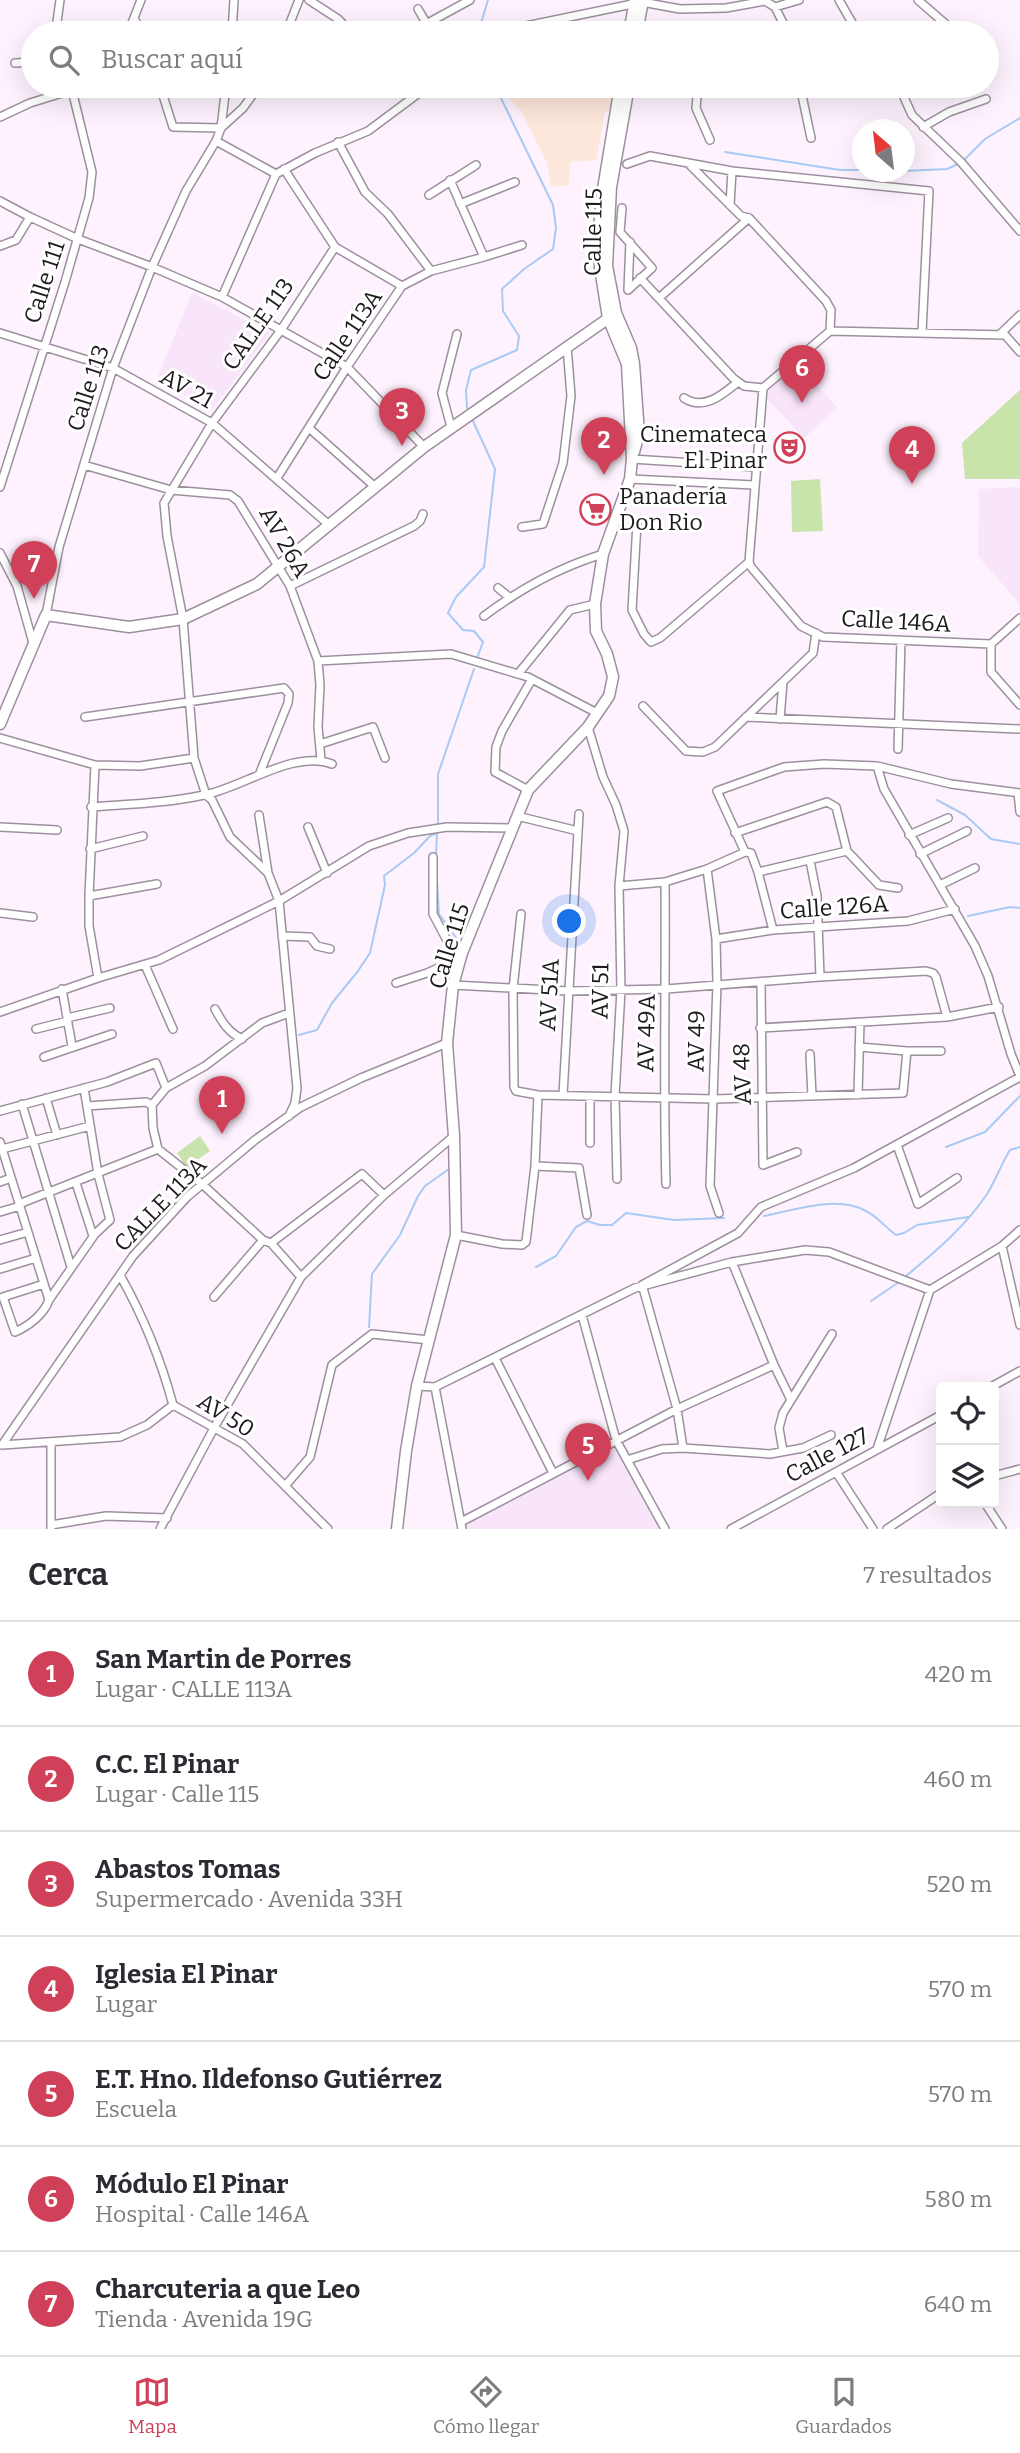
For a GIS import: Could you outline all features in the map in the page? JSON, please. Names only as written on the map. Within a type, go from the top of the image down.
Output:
[{"type":"main road","points":[[633,21],[640,1]]},
{"type":"main road","points":[[638,21],[640,1]]},
{"type":"main road","name":"Calle 115","points":[[397,1529],[417,1386],[456,1235],[454,1136],[447,1043],[453,985],[459,961],[528,790],[588,727],[610,696],[613,677],[607,654],[596,631],[595,604],[603,554],[630,479],[632,459],[627,364],[600,268],[599,229],[618,98]]},
{"type":"main road","name":"Calle 115","points":[[612,315],[607,266],[608,229],[611,187],[627,98]]},
{"type":"main road","points":[[46,615],[129,627],[183,619],[257,584],[424,447],[612,315]]},
{"type":"main road","name":"Calle 113","points":[[0,724],[46,615]]},
{"type":"street","points":[[57,21],[60,0]]},
{"type":"street","points":[[133,21],[141,0]]},
{"type":"street","points":[[233,21],[234,0]]},
{"type":"street","points":[[291,21],[299,0]]},
{"type":"street","points":[[309,0],[340,21]]},
{"type":"street","points":[[432,21],[470,0]]},
{"type":"street","points":[[775,7],[799,0]]},
{"type":"street","points":[[839,0],[851,21]]},
{"type":"street","points":[[918,0],[942,21]]},
{"type":"street","points":[[548,21],[640,1],[680,9],[726,8],[765,1],[775,7],[782,21]]},
{"type":"street","points":[[418,9],[424,21]]},
{"type":"street","points":[[15,63],[21,63]]},
{"type":"street","points":[[0,117],[44,98]]},
{"type":"street","name":"Calle 111","points":[[0,487],[89,198],[92,172],[74,98]]},
{"type":"street","points":[[164,98],[173,127],[221,128],[225,98]]},
{"type":"street","name":"Calle 113","points":[[46,615],[59,547],[83,465],[113,369],[152,267],[186,191],[221,128],[250,98]]},
{"type":"street","points":[[222,297],[276,174],[338,142],[368,131],[412,98]]},
{"type":"street","points":[[697,98],[696,108],[710,140]]},
{"type":"street","points":[[803,98],[811,138]]},
{"type":"street","points":[[904,98],[912,115],[961,162],[1020,231]]},
{"type":"street","points":[[923,127],[949,112],[986,99]]},
{"type":"street","points":[[216,141],[276,174]]},
{"type":"street","points":[[338,142],[365,192],[388,214],[431,271]]},
{"type":"street","points":[[627,164],[650,156],[732,171],[929,191],[922,332]]},
{"type":"street","points":[[687,163],[741,216],[748,218],[826,301],[831,310],[830,331]]},
{"type":"street","points":[[429,195],[477,164]]},
{"type":"street","points":[[284,169],[335,247],[402,286]]},
{"type":"street","points":[[730,205],[732,171]]},
{"type":"street","points":[[450,180],[484,257]]},
{"type":"street","points":[[460,204],[515,182]]},
{"type":"street","points":[[0,201],[78,239],[222,297],[347,367],[424,447]]},
{"type":"street","points":[[622,208],[620,232],[629,242],[652,268],[628,290],[629,242]]},
{"type":"street","points":[[0,246],[16,240],[30,217]]},
{"type":"street","points":[[659,298],[748,218]]},
{"type":"street","name":"Calle 113A","points":[[277,478],[402,286],[431,271],[522,245]]},
{"type":"street","name":"CALLE 113","points":[[171,490],[212,423],[281,330],[335,247]]},
{"type":"street","points":[[640,278],[738,382],[744,386],[763,388]]},
{"type":"street","points":[[999,335],[1020,315]]},
{"type":"street","points":[[637,523],[632,610],[644,634],[652,642],[749,562],[763,388],[830,331],[1005,335],[1020,352]]},
{"type":"street","name":"AV 21","points":[[0,333],[113,369],[212,423],[328,524]]},
{"type":"street","points":[[451,428],[442,393],[457,334]]},
{"type":"street","points":[[522,527],[543,524],[563,463],[571,396],[567,346]]},
{"type":"street","points":[[684,398],[691,403],[700,404],[719,397],[738,382]]},
{"type":"street","points":[[309,428],[374,486]]},
{"type":"street","points":[[632,459],[756,467]]},
{"type":"street","name":"AV 26A","points":[[83,465],[171,490],[234,497],[290,586],[318,661],[320,677],[317,715],[321,760]]},
{"type":"street","points":[[630,479],[754,485]]},
{"type":"street","points":[[171,490],[164,503],[183,619],[194,758],[206,795],[212,800],[230,837],[268,873]]},
{"type":"street","points":[[290,586],[414,526],[423,514]]},
{"type":"street","points":[[0,553],[17,586],[33,643]]},
{"type":"street","points":[[484,616],[509,597],[576,562],[603,554]]},
{"type":"street","name":"Calle 146A","points":[[749,562],[801,626],[823,637],[991,644]]},
{"type":"street","points":[[498,588],[509,597]]},
{"type":"street","points":[[518,674],[570,610],[595,604]]},
{"type":"street","points":[[1020,618],[991,644],[992,672],[1020,705]]},
{"type":"street","points":[[643,706],[686,751],[703,752],[715,747],[813,653],[816,633]]},
{"type":"street","points":[[898,749],[901,640]]},
{"type":"street","points":[[318,661],[447,653],[532,679],[597,713]]},
{"type":"street","points":[[528,790],[495,772],[496,747],[502,731],[532,679]]},
{"type":"street","points":[[780,719],[783,682]]},
{"type":"street","points":[[85,717],[279,687],[287,690],[288,704],[260,775]]},
{"type":"street","points":[[746,717],[1020,729]]},
{"type":"street","points":[[320,744],[373,727],[386,758]]},
{"type":"street","name":"AV 51","points":[[588,727],[603,777],[624,831],[619,886],[621,990],[615,1096],[617,1179]]},
{"type":"street","points":[[0,737],[95,765],[140,766],[194,758]]},
{"type":"street","points":[[92,807],[206,795],[286,765],[321,760],[332,764]]},
{"type":"street","points":[[744,852],[716,791],[784,767],[824,764],[877,766],[951,784],[1019,793],[1020,812]]},
{"type":"street","points":[[95,765],[89,926],[98,978]]},
{"type":"street","points":[[417,1386],[435,1387],[639,1288],[738,1233],[761,1208],[854,1168],[1020,1076],[988,976],[955,909],[920,854],[884,789],[877,766]]},
{"type":"street","points":[[735,833],[827,802],[836,807],[847,851],[879,885],[898,888]]},
{"type":"street","name":"AV 51A","points":[[563,1094],[579,814]]},
{"type":"street","points":[[259,815],[268,873],[279,901],[297,1088],[295,1103],[289,1115]]},
{"type":"street","points":[[517,816],[578,831]]},
{"type":"street","points":[[909,835],[948,818]]},
{"type":"street","points":[[0,827],[57,830]]},
{"type":"street","points":[[308,827],[327,873]]},
{"type":"street","points":[[0,1012],[62,989],[145,965],[279,901],[369,846],[408,833],[447,827],[512,828]]},
{"type":"street","points":[[920,854],[967,831]]},
{"type":"street","points":[[90,849],[143,836]]},
{"type":"street","points":[[758,872],[847,851]]},
{"type":"street","points":[[619,886],[665,882],[706,869],[744,852],[751,853],[773,930]]},
{"type":"street","points":[[396,983],[459,961],[433,914],[433,857]]},
{"type":"street","points":[[810,861],[817,895],[820,977]]},
{"type":"street","points":[[940,885],[975,868]]},
{"type":"street","name":"AV 49","points":[[706,869],[716,939],[717,984],[710,1186],[719,1213]]},
{"type":"street","name":"AV 49A","points":[[665,882],[663,1097],[666,1184]]},
{"type":"street","points":[[89,896],[157,884]]},
{"type":"street","name":"Calle 126A","points":[[716,939],[773,930],[908,921],[955,909]]},
{"type":"street","points":[[0,913],[33,917]]},
{"type":"street","points":[[521,914],[513,989],[516,1091],[538,1095],[714,1099],[903,1093],[907,1051]]},
{"type":"street","points":[[282,936],[310,937],[317,946],[330,949]]},
{"type":"street","points":[[145,965],[173,1029]]},
{"type":"street","points":[[453,985],[568,991],[666,989],[926,971],[933,973],[947,1017]]},
{"type":"street","name":"AV 48","points":[[761,982],[763,1165],[797,1152]]},
{"type":"street","points":[[62,989],[72,1046]]},
{"type":"street","points":[[760,1028],[947,1017],[999,1007]]},
{"type":"street","points":[[36,1029],[110,1008]]},
{"type":"street","points":[[215,1009],[223,1024],[233,1035],[242,1039]]},
{"type":"street","points":[[289,1013],[262,1023],[205,1066],[166,1088],[152,1105],[153,1128],[158,1149],[267,1241],[302,1277]]},
{"type":"street","points":[[858,1095],[860,1022]]},
{"type":"street","points":[[44,1057],[112,1034]]},
{"type":"street","name":"CALLE 113A","points":[[1,1445],[133,1256],[187,1197],[289,1115],[361,1078],[447,1043]]},
{"type":"street","points":[[859,1047],[940,1051]]},
{"type":"street","points":[[810,1054],[812,1096]]},
{"type":"street","points":[[0,1111],[84,1088],[156,1063],[166,1088]]},
{"type":"street","points":[[44,1284],[3,1297],[15,1332],[24,1328],[46,1309],[49,1300],[93,1236],[110,1220],[98,1174],[84,1088]]},
{"type":"street","points":[[456,1235],[502,1244],[522,1245],[526,1242],[535,1166],[538,1095]]},
{"type":"street","points":[[590,1097],[590,1143]]},
{"type":"street","points":[[46,1098],[57,1135]]},
{"type":"street","points":[[87,1106],[146,1102],[152,1105]]},
{"type":"street","points":[[22,1104],[71,1267]]},
{"type":"street","points":[[49,1300],[1,1146],[33,1141],[90,1126]]},
{"type":"street","points":[[160,1529],[214,1427],[302,1277],[384,1195],[454,1136]]},
{"type":"street","points":[[897,1145],[918,1204],[957,1178]]},
{"type":"street","points":[[0,1212],[158,1149]]},
{"type":"street","points":[[535,1166],[579,1168],[587,1214]]},
{"type":"street","points":[[214,1297],[267,1241],[362,1174],[384,1195]]},
{"type":"street","points":[[0,1182],[11,1178]]},
{"type":"street","points":[[76,1183],[93,1236]]},
{"type":"street","points":[[877,1450],[929,1290],[1002,1245],[1020,1230]]},
{"type":"street","points":[[0,1240],[28,1232]]},
{"type":"street","points":[[1002,1245],[1020,1325]]},
{"type":"street","points":[[639,1288],[732,1262],[805,1250],[829,1252],[929,1290]]},
{"type":"street","points":[[0,1269],[36,1258]]},
{"type":"street","points":[[732,1262],[791,1400]]},
{"type":"street","points":[[120,1275],[163,1370],[173,1405]]},
{"type":"street","points":[[639,1288],[677,1409],[683,1448]]},
{"type":"street","points":[[582,1315],[616,1440],[665,1529]]},
{"type":"street","points":[[285,1486],[310,1457],[332,1365],[372,1334],[429,1340]]},
{"type":"street","points":[[783,1451],[779,1428],[783,1413],[832,1334]]},
{"type":"street","points":[[495,1359],[553,1473]]},
{"type":"street","points":[[435,1387],[462,1525],[616,1440],[774,1365]]},
{"type":"street","points":[[999,1383],[1020,1371]]},
{"type":"street","name":"AV 50","points":[[1,1445],[120,1437],[148,1425],[173,1405],[243,1444],[328,1529]]},
{"type":"street","name":"Calle 127","points":[[731,1529],[936,1418]]},
{"type":"street","points":[[627,1460],[662,1450],[683,1448],[770,1454],[803,1448],[831,1435]]},
{"type":"street","points":[[51,1442],[51,1527],[106,1516],[166,1518]]},
{"type":"street","points":[[999,1475],[1020,1469]]},
{"type":"street","points":[[836,1472],[873,1529]]},
{"type":"street","points":[[887,1529],[936,1496]]},
{"type":"street","points":[[988,1508],[1002,1529]]},
{"type":"shaded area","points":[[509,98],[614,98],[611,111],[605,112],[596,160],[570,162],[569,185],[551,187],[547,163],[521,111]]},
{"type":"shaded area","points":[[192,293],[270,333],[212,410],[156,381]]},
{"type":"shaded area","points":[[796,363],[838,408],[804,438],[766,398],[766,390]]},
{"type":"shaded area","points":[[1020,487],[1020,604],[978,556],[979,489]]},
{"type":"shaded area","points":[[616,1440],[665,1529],[462,1529],[461,1522]]},
{"type":"green space","points":[[1020,390],[1020,479],[965,479],[962,443]]},
{"type":"green space","points":[[820,479],[823,531],[792,532],[791,481]]},
{"type":"green space","points":[[200,1136],[210,1151],[187,1167],[177,1153]]},
{"type":"waterway","points":[[482,21],[488,0]]},
{"type":"waterway","points":[[467,408],[466,390],[471,370],[517,350],[519,336],[503,311],[502,289],[524,269],[553,249],[556,228],[553,205],[501,98]]},
{"type":"waterway","points":[[963,161],[985,139],[1020,118]]},
{"type":"waterway","points":[[725,152],[852,170]]},
{"type":"waterway","points":[[915,170],[947,169],[958,164]]},
{"type":"waterway","points":[[472,419],[495,469],[484,567],[456,597],[448,613],[463,630],[474,631],[483,642],[477,658]]},
{"type":"waterway","points":[[438,824],[438,774],[474,669]]},
{"type":"waterway","points":[[937,800],[965,815],[991,839],[1019,844]]},
{"type":"waterway","points":[[299,1035],[317,1030],[332,1003],[370,953],[385,885],[384,876],[437,833],[436,855]]},
{"type":"waterway","points":[[436,864],[439,914],[457,939]]},
{"type":"waterway","points":[[968,916],[1010,907],[1020,908]]},
{"type":"waterway","points":[[946,1147],[985,1132],[1020,1096]]},
{"type":"waterway","points":[[906,1276],[970,1217],[987,1194],[1010,1150],[1020,1147]]},
{"type":"waterway","points":[[369,1327],[372,1274],[400,1235],[425,1186],[449,1169]]},
{"type":"waterway","points":[[764,1216],[815,1205],[842,1204],[870,1213],[896,1235],[917,1225],[968,1217]]},
{"type":"waterway","points":[[536,1267],[556,1256],[576,1227],[587,1221],[612,1225],[626,1213],[674,1220],[724,1218]]},
{"type":"waterway","points":[[871,1301],[899,1282]]},
{"type":"place","name":"Módulo El Pinar","points":[[802,403]]},
{"type":"place","name":"Abastos Tomas","points":[[402,446]]},
{"type":"place","name":"Cinemateca El Pinar","points":[[790,447]]},
{"type":"place","name":"C.C. El Pinar","points":[[604,475]]},
{"type":"place","name":"Iglesia El Pinar","points":[[912,484]]},
{"type":"place","name":"Panadería Don Rio","points":[[596,509]]},
{"type":"place","name":"Charcuteria a que Leo","points":[[34,599]]},
{"type":"place","name":"San Martin de Porres","points":[[222,1134]]},
{"type":"place","name":"E.T. Hno. Ildefonso Gutiérrez","points":[[588,1481]]}]
